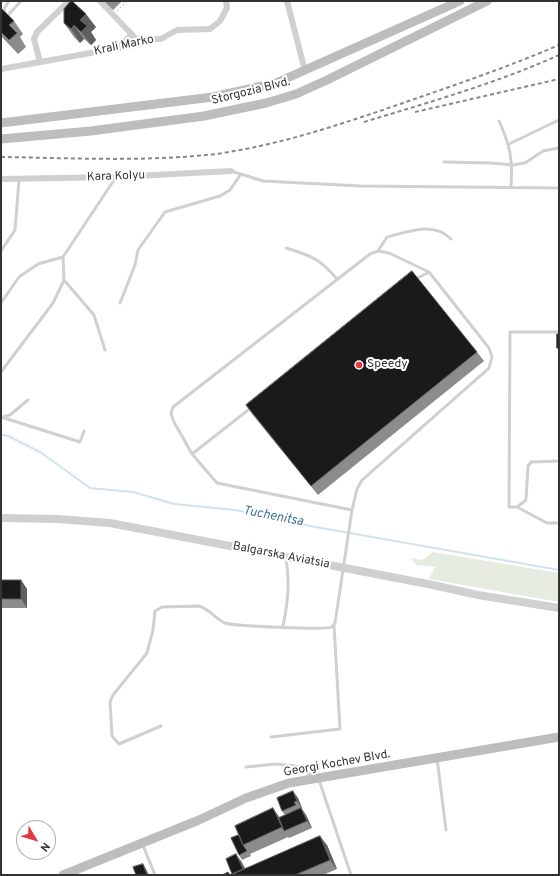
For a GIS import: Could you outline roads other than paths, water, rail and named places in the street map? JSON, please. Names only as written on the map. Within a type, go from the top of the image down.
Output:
[{"type":"main road","name":"Storgozia Blvd.","points":[[1,123],[213,97],[276,83],[460,1]]},
{"type":"main road","name":"Storgozia Blvd.","points":[[1,138],[91,131],[204,116],[266,103],[296,94],[327,80],[428,28],[488,1]]},
{"type":"main road","name":"Georgi Kochev Blvd.","points":[[63,875],[246,798],[289,783],[559,737]]},
{"type":"street","points":[[40,62],[34,39],[37,32],[69,1]]},
{"type":"street","points":[[100,1],[141,44]]},
{"type":"street","name":"Krali Marko","points":[[1,68],[141,44],[153,39],[161,39],[177,30],[210,29],[220,21],[227,8],[226,1]]},
{"type":"street","points":[[287,1],[305,71]]},
{"type":"street","points":[[116,49],[132,34]]},
{"type":"street","name":"Kara Kolyu","points":[[1,179],[19,180],[116,177],[231,171]]},
{"type":"street","name":"Balgarska Aviatsia","points":[[1,518],[58,519],[110,523],[478,596],[559,608]]},
{"type":"lane","points":[[8,15],[4,9],[9,1]]},
{"type":"lane","points":[[1,23],[21,1]]},
{"type":"lane","points":[[509,144],[559,120]]},
{"type":"lane","points":[[499,121],[509,144],[513,165],[511,186]]},
{"type":"lane","points":[[444,162],[513,165],[525,163],[543,151],[559,148]]},
{"type":"lane","points":[[231,171],[263,181],[354,185],[511,186],[559,188]]},
{"type":"lane","points":[[120,303],[135,265],[138,250],[165,212],[220,196],[230,190],[241,174]]},
{"type":"lane","points":[[1,372],[53,303],[64,280],[63,257],[116,177]]},
{"type":"lane","points":[[1,251],[15,230],[19,180]]},
{"type":"lane","points":[[378,251],[387,237],[424,228],[444,232],[451,239]]},
{"type":"lane","points":[[286,248],[312,256],[328,268],[337,279]]},
{"type":"lane","points":[[271,737],[340,729],[334,625],[347,538],[357,489],[362,480],[489,368],[492,363],[489,348],[429,272],[389,253],[378,251],[370,254],[337,279],[173,407],[171,414],[192,454],[217,482],[352,510]]},
{"type":"lane","points":[[1,303],[19,277],[38,264],[63,257]]},
{"type":"lane","points":[[413,281],[429,272]]},
{"type":"lane","points":[[64,280],[94,315],[106,350]]},
{"type":"lane","points":[[559,332],[510,332],[509,506],[517,507],[547,523],[559,523]]},
{"type":"lane","points":[[1,417],[10,415],[28,400]]},
{"type":"lane","points":[[192,454],[255,404]]},
{"type":"lane","points":[[1,417],[80,442],[84,431]]},
{"type":"lane","points":[[517,507],[526,500],[528,466],[531,462],[559,461]]},
{"type":"lane","points":[[282,626],[289,600],[289,577],[285,557]]},
{"type":"lane","points":[[161,726],[119,744],[112,736],[110,709],[113,695],[147,653],[154,630],[155,610],[158,608],[199,606],[226,623],[330,628],[334,625]]},
{"type":"lane","points":[[437,758],[446,830]]},
{"type":"lane","points":[[246,766],[276,764],[296,766],[319,779],[351,875]]},
{"type":"lane","points":[[142,843],[155,875]]},
{"type":"waterway","name":"Tuchenitsa","points":[[1,435],[8,436],[40,452],[90,488],[133,492],[174,504],[235,510],[310,526],[559,570]]},
{"type":"railway","points":[[1,157],[108,159],[162,158],[216,154],[240,150],[311,133],[357,119],[481,76],[559,45]]},
{"type":"railway","points":[[364,122],[487,83],[559,55]]},
{"type":"railway","points":[[415,112],[559,79]]},
{"type":"place","name":"Speedy","points":[[359,365]]}]
